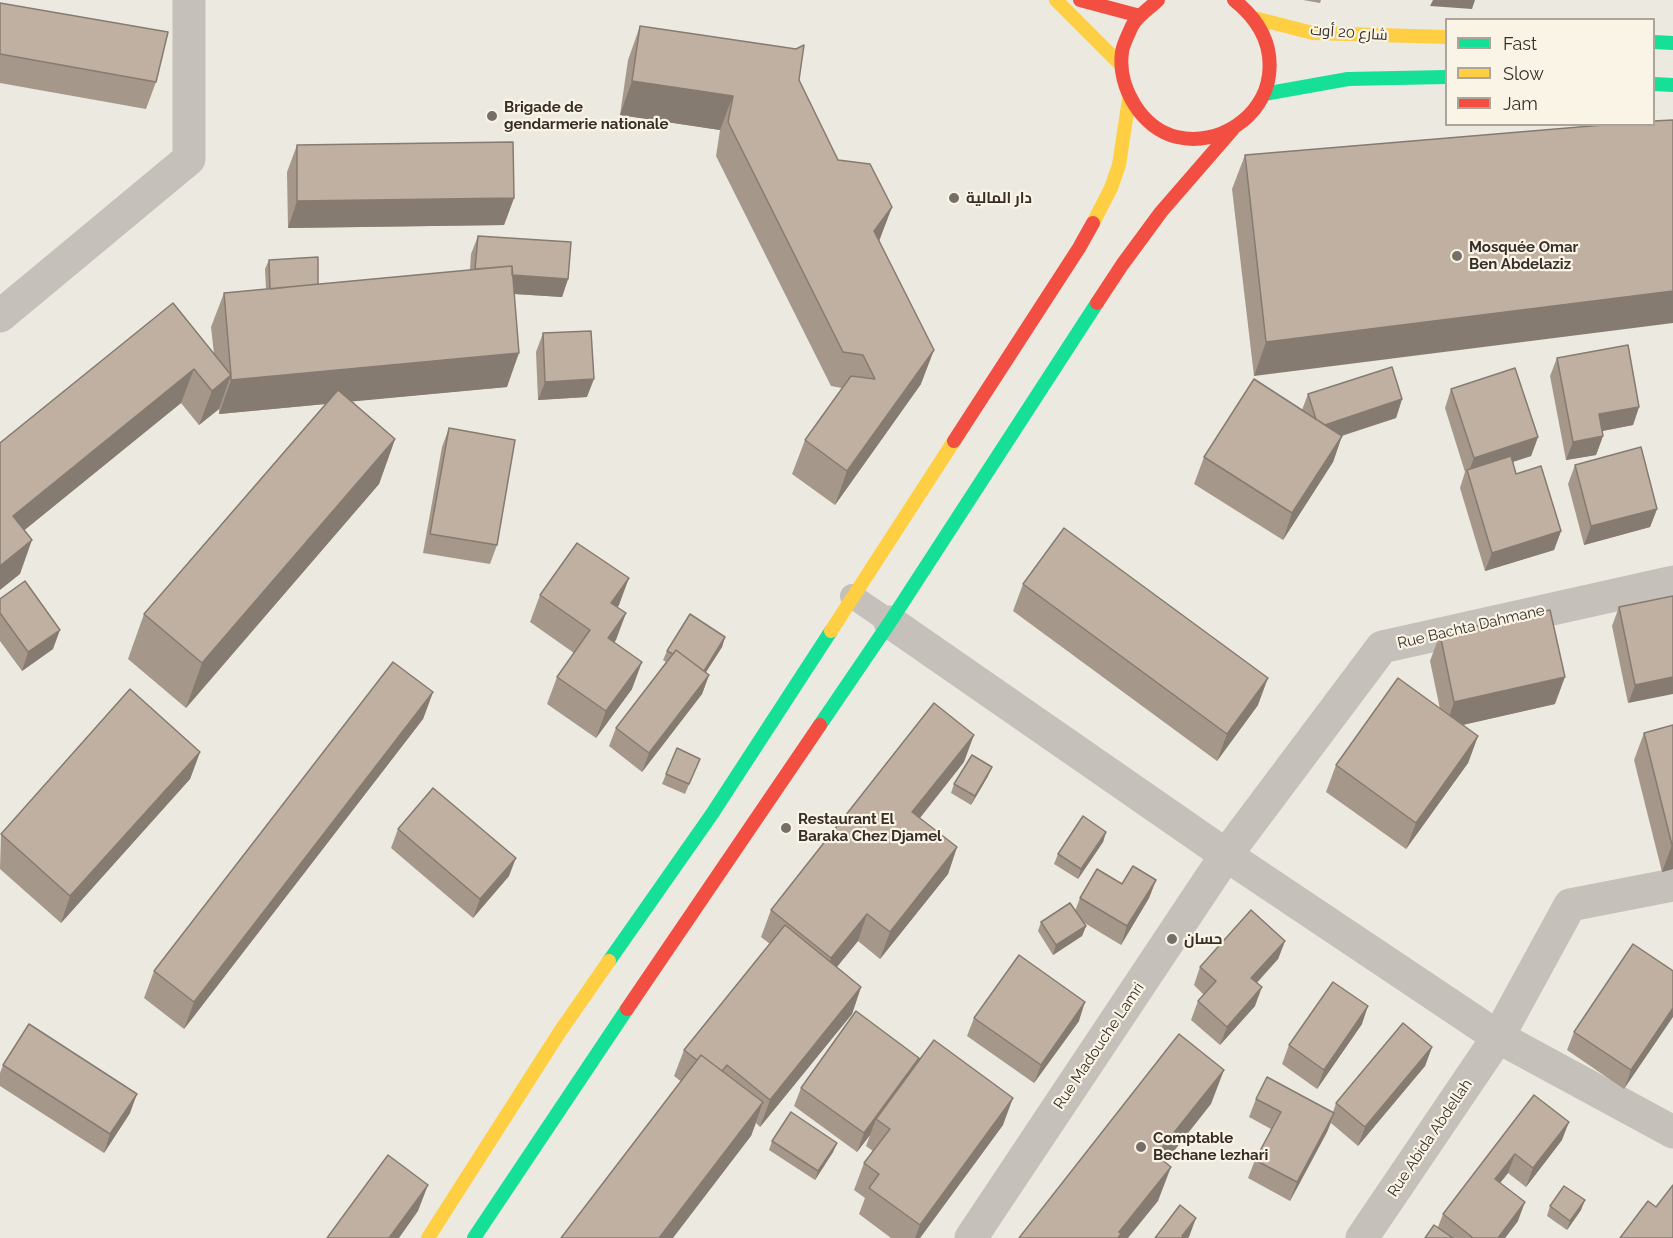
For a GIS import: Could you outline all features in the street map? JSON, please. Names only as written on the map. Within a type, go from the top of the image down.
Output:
[{"type":"main road","points":[[1056,0],[1121,65]]},
{"type":"main road","points":[[1080,0],[1147,6]]},
{"type":"main road","points":[[474,1238],[572,1089],[890,622],[1122,265],[1161,212],[1233,129],[1251,114],[1264,94],[1269,75],[1270,54],[1265,35],[1254,18],[1234,0]]},
{"type":"main road","points":[[1147,6],[1128,33],[1121,65],[1123,82],[1135,109],[1153,126],[1174,136],[1198,139],[1233,129]]},
{"type":"main road","name":"شارع 20 أوت","points":[[1254,18],[1313,33],[1445,37]]},
{"type":"main road","points":[[1655,42],[1673,43]]},
{"type":"main road","points":[[1264,94],[1348,78],[1445,77]]},
{"type":"main road","points":[[1655,84],[1673,85]]},
{"type":"main road","points":[[428,1238],[559,1033],[712,814],[1079,248],[1111,188],[1119,165],[1129,99]]},
{"type":"street","points":[[0,316],[189,159],[189,0]]},
{"type":"street","name":"Rue Bachta Dahmane","points":[[1226,855],[1382,647],[1673,582]]},
{"type":"street","points":[[890,622],[1226,855],[1498,1037],[1673,1132]]},
{"type":"street","name":"Rue Madouche Lamri","points":[[971,1238],[1226,855]]},
{"type":"street","name":"Rue Abida Abdellah","points":[[1362,1238],[1498,1037],[1570,905],[1673,885]]},
{"type":"lane","points":[[852,596],[890,622]]},
{"type":"building","points":[[0,3],[168,32],[156,82],[0,54]]},
{"type":"building","points":[[640,26],[796,49],[804,45],[799,80],[838,160],[870,164],[892,207],[874,231],[934,350],[847,471],[805,440],[851,376],[875,379],[863,355],[843,352],[728,122],[733,96],[632,81]]},
{"type":"building","name":"Mosquée Omar Ben Abdelaziz","points":[[1673,120],[1673,291],[1266,342],[1245,155],[1591,126],[1655,126],[1655,121]]},
{"type":"building","points":[[513,142],[514,198],[297,201],[297,145]]},
{"type":"building","points":[[478,236],[571,242],[568,279],[512,275],[512,266],[475,269]]},
{"type":"building","points":[[318,257],[318,284],[270,289],[269,260]]},
{"type":"building","points":[[512,266],[519,353],[231,380],[224,293]]},
{"type":"building","points":[[173,303],[231,375],[212,391],[194,369],[13,516],[32,540],[0,566],[0,443]]},
{"type":"building","points":[[591,331],[594,379],[545,382],[543,333]]},
{"type":"building","points":[[1628,345],[1639,407],[1599,414],[1603,436],[1573,442],[1557,358]]},
{"type":"building","points":[[1392,367],[1402,399],[1325,425],[1316,419],[1308,394]]},
{"type":"building","points":[[1515,368],[1538,437],[1474,458],[1451,389]]},
{"type":"building","points":[[1254,379],[1342,436],[1292,513],[1204,457]]},
{"type":"building","points":[[338,390],[395,439],[202,663],[144,614]]},
{"type":"building","points":[[449,428],[515,440],[497,545],[430,534]]},
{"type":"building","points":[[1641,447],[1657,509],[1591,526],[1575,465]]},
{"type":"building","points":[[1511,456],[1516,474],[1541,466],[1561,531],[1492,553],[1467,470]]},
{"type":"building","points":[[1064,528],[1268,678],[1227,734],[1023,584]]},
{"type":"building","points":[[577,543],[629,578],[611,603],[626,613],[608,638],[642,662],[606,711],[557,677],[590,630],[540,595]]},
{"type":"building","points":[[25,581],[60,630],[28,652],[0,613],[0,599]]},
{"type":"building","points":[[1673,596],[1673,677],[1635,685],[1619,607]]},
{"type":"building","points":[[1550,610],[1565,677],[1454,702],[1440,634]]},
{"type":"building","points":[[690,614],[725,637],[704,671],[676,650],[673,654],[667,651]]},
{"type":"building","points":[[676,650],[709,675],[649,753],[616,728]]},
{"type":"building","points":[[393,662],[433,692],[194,1002],[154,971]]},
{"type":"building","points":[[1398,678],[1478,736],[1416,823],[1336,765]]},
{"type":"building","points":[[130,689],[200,752],[70,896],[1,834]]},
{"type":"building","points":[[934,703],[974,735],[912,812],[957,847],[890,932],[867,914],[831,958],[771,910]]},
{"type":"building","points":[[1673,725],[1673,845],[1672,845],[1644,733]]},
{"type":"building","points":[[677,748],[700,759],[689,784],[666,774]]},
{"type":"building","points":[[972,755],[992,767],[975,796],[954,784]]},
{"type":"building","points":[[433,788],[516,858],[480,899],[398,829]]},
{"type":"building","points":[[1083,816],[1106,832],[1081,869],[1058,854]]},
{"type":"building","points":[[1133,866],[1156,880],[1127,926],[1080,898],[1097,869],[1122,884]]},
{"type":"building","points":[[1070,903],[1086,926],[1056,945],[1041,922]]},
{"type":"building","points":[[1251,910],[1285,941],[1251,978],[1262,987],[1227,1027],[1198,1001],[1216,981],[1200,967]]},
{"type":"building","points":[[785,925],[861,987],[770,1100],[727,1065],[722,1071],[701,1055],[697,1060],[684,1050]]},
{"type":"building","points":[[1633,944],[1673,971],[1673,1008],[1631,1070],[1574,1032]]},
{"type":"building","points":[[1019,955],[1085,1002],[1041,1065],[974,1018]]},
{"type":"building","points":[[1333,982],[1368,1006],[1324,1070],[1289,1045]]},
{"type":"building","points":[[856,1011],[919,1058],[864,1133],[801,1088]]},
{"type":"building","points":[[1403,1023],[1432,1047],[1365,1127],[1336,1103]]},
{"type":"building","points":[[29,1024],[137,1094],[110,1134],[3,1065]]},
{"type":"building","name":"Comptable Bechane lezhari","points":[[1179,1034],[1224,1070],[1156,1155],[1171,1167],[1119,1232],[1121,1234],[1118,1238],[1019,1238]]},
{"type":"building","points":[[934,1040],[1013,1098],[920,1225],[869,1188],[879,1174],[864,1163],[890,1129],[876,1119]]},
{"type":"building","points":[[701,1055],[763,1102],[659,1238],[561,1238]]},
{"type":"building","points":[[1267,1077],[1334,1113],[1297,1182],[1255,1160],[1281,1112],[1256,1099]]},
{"type":"building","points":[[1534,1095],[1569,1122],[1533,1168],[1515,1154],[1495,1179],[1525,1202],[1498,1238],[1471,1238],[1443,1214]]},
{"type":"building","points":[[791,1112],[837,1143],[818,1171],[772,1141]]},
{"type":"building","points":[[388,1155],[428,1185],[389,1238],[327,1238]]},
{"type":"building","points":[[1673,1185],[1673,1238],[1620,1238],[1648,1201],[1656,1207]]},
{"type":"building","points":[[1564,1186],[1585,1200],[1570,1221],[1550,1206]]},
{"type":"building","points":[[1180,1205],[1196,1218],[1182,1236],[1185,1238],[1155,1238]]},
{"type":"building","points":[[1434,1225],[1453,1238],[1425,1238]]},
{"type":"traffic: fast","points":[[1655,42],[1673,43]]},
{"type":"traffic: fast","points":[[1264,94],[1348,79],[1445,77]]},
{"type":"traffic: fast","points":[[1655,84],[1673,85]]},
{"type":"traffic: fast","points":[[820,725],[890,622],[1097,303]]},
{"type":"traffic: fast","points":[[609,961],[712,814],[831,631]]},
{"type":"traffic: fast","points":[[474,1238],[627,1009]]},
{"type":"traffic: slow","points":[[1056,0],[1121,65]]},
{"type":"traffic: slow","points":[[1254,18],[1313,33],[1445,37]]},
{"type":"traffic: slow","points":[[1093,223],[1111,188],[1119,165],[1129,99]]},
{"type":"traffic: slow","points":[[831,631],[954,441]]},
{"type":"traffic: slow","points":[[428,1238],[559,1033],[609,961]]},
{"type":"traffic: jam","points":[[1080,0],[1140,16]]},
{"type":"traffic: jam","points":[[1158,0],[1137,19],[1126,39],[1121,65],[1124,79],[1134,105],[1153,125],[1177,137],[1193,139],[1223,133],[1236,125],[1249,116],[1265,90],[1270,63],[1266,42],[1257,24],[1234,0]]},
{"type":"traffic: jam","points":[[1097,303],[1161,212],[1233,129]]},
{"type":"traffic: jam","points":[[954,441],[1093,223]]},
{"type":"traffic: jam","points":[[627,1009],[820,725]]},
{"type":"place","name":"Brigade de gendarmerie nationale","points":[[492,116]]},
{"type":"place","name":"دار المالية","points":[[954,198]]},
{"type":"place","name":"Mosquée Omar Ben Abdelaziz","points":[[1457,256]]},
{"type":"place","name":"Restaurant El Baraka Chez Djamel","points":[[786,828]]},
{"type":"place","name":"حسان","points":[[1172,939]]},
{"type":"place","name":"Comptable Bechane lezhari","points":[[1141,1147]]}]
